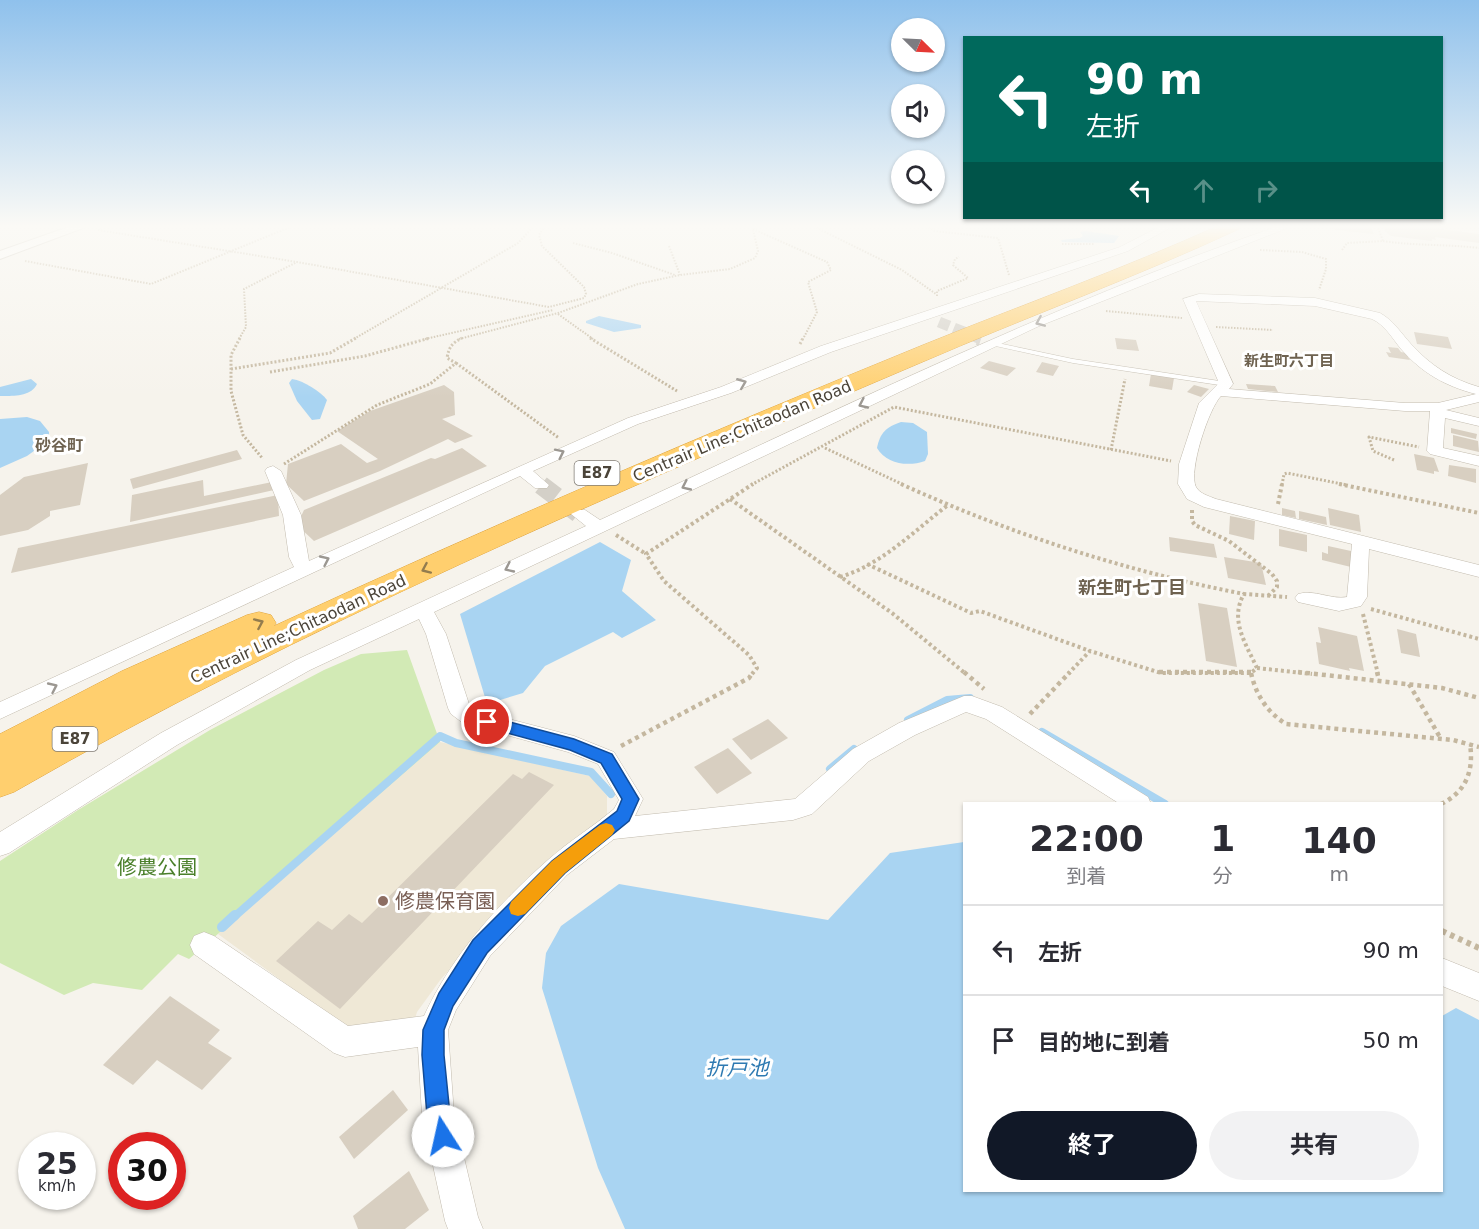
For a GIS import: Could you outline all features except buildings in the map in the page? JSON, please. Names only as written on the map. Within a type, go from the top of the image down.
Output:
[{"type":"highway","name":"Centrair Line;Chitaodan Road","points":[[0,752],[135,680],[217,642],[777,396],[941,329],[1065,282]]},
{"type":"highway","name":"Centrair Line;Chitaodan Road","points":[[0,781],[151,699],[385,587],[706,444],[1026,310],[1099,282]]},
{"type":"highway","points":[[0,738],[183,645],[217,642]]},
{"type":"highway","points":[[0,795],[133,717],[151,699]]},
{"type":"street","points":[[0,711],[633,421],[693,402],[802,359],[924,315],[1026,282]]},
{"type":"street","points":[[0,845],[169,738],[303,665],[987,341],[1079,306],[1130,282]]},
{"type":"street","points":[[1223,388],[1188,299],[1192,297],[1315,302],[1384,320],[1423,366],[1448,381],[1479,391]]},
{"type":"street","points":[[924,315],[939,322]]},
{"type":"street","points":[[1479,422],[1438,410],[1223,388],[1206,403],[1187,464],[1186,484],[1197,497],[1210,503],[1479,571]]},
{"type":"street","points":[[1438,410],[1479,398]]},
{"type":"street","points":[[1438,410],[1435,451],[1479,461]]},
{"type":"street","points":[[273,471],[292,515],[298,557],[304,570]]},
{"type":"street","points":[[523,471],[541,485]]},
{"type":"street","points":[[579,514],[598,526]]},
{"type":"street","points":[[1305,598],[1339,604],[1358,604],[1361,541]]},
{"type":"street","points":[[421,609],[428,617],[436,634],[459,708],[471,717],[574,745],[606,758],[631,799],[623,816],[558,867],[480,947],[446,1000],[433,1030],[438,1115],[462,1221],[466,1229]]},
{"type":"street","points":[[608,829],[793,810],[803,807],[861,755],[907,729],[964,704],[972,704],[994,713],[1136,802]]},
{"type":"street","points":[[204,945],[345,1042],[433,1030]]},
{"type":"street","points":[[1443,972],[1479,987]]},
{"type":"lane","points":[[987,341],[1073,362],[1126,369],[1223,388]]},
{"type":"path","points":[[257,282],[244,289],[246,327],[231,355],[231,391],[243,435],[273,471],[377,405],[430,384],[456,363]]},
{"type":"path","points":[[415,282],[551,309],[569,308],[596,301],[645,282]]},
{"type":"path","points":[[231,369],[330,353],[450,282]]},
{"type":"path","points":[[270,372],[365,356],[447,333],[507,322],[584,298],[586,294],[584,287],[579,282]]},
{"type":"path","points":[[802,359],[796,355],[795,350],[817,312],[808,282]]},
{"type":"path","points":[[918,282],[930,292],[957,305]]},
{"type":"path","points":[[936,294],[958,282]]},
{"type":"path","points":[[1014,282],[1018,285]]},
{"type":"path","points":[[1315,302],[1322,282]]},
{"type":"path","points":[[1079,306],[1094,310],[1199,323],[1273,330]]},
{"type":"path","points":[[569,308],[558,314],[465,336],[453,342],[447,358],[572,447]]},
{"type":"path","points":[[551,309],[581,332],[693,402]]},
{"type":"path","points":[[1111,450],[1126,369]]},
{"type":"path","points":[[646,554],[764,477],[824,447],[894,407],[1187,464]]},
{"type":"path","points":[[1394,460],[1373,451],[1369,437],[1435,451]]},
{"type":"path","points":[[824,447],[948,505],[1042,542],[1111,564],[1191,584],[1244,594],[1305,598]]},
{"type":"path","points":[[1275,519],[1284,474],[1287,473],[1479,513]]},
{"type":"path","points":[[1197,497],[1192,502],[1192,521],[1228,541],[1272,574],[1277,581],[1277,587],[1268,596]]},
{"type":"path","points":[[730,500],[892,613],[988,692]]},
{"type":"path","points":[[840,577],[853,574],[895,547],[948,505]]},
{"type":"path","points":[[598,526],[646,554],[664,581],[749,655],[757,668],[749,678],[613,750],[606,758]]},
{"type":"path","points":[[867,564],[971,613],[980,611],[1090,651],[1161,673],[1251,673],[1257,668],[1442,688],[1479,698]]},
{"type":"path","points":[[1244,594],[1237,601],[1236,619],[1257,668]]},
{"type":"path","points":[[1358,604],[1479,639]]},
{"type":"path","points":[[1358,604],[1379,680]]},
{"type":"path","points":[[1020,713],[1028,716],[1090,651]]},
{"type":"path","points":[[1251,673],[1253,685],[1271,714],[1286,724],[1441,739],[1479,747]]},
{"type":"path","points":[[1408,684],[1441,739]]},
{"type":"path","points":[[1443,803],[1459,792],[1469,778],[1474,761],[1470,744]]},
{"type":"path","points":[[1443,931],[1479,948]]},
{"type":"shaded area","name":"修農保育園","points":[[440,742],[590,776],[607,796],[607,816],[541,869],[441,979],[417,1012],[413,1025],[353,1033],[218,934]]},
{"type":"green space","name":"修農公園","points":[[407,650],[440,742],[189,959],[178,954],[142,990],[93,983],[64,995],[0,963],[0,861],[78,810],[210,730],[324,670],[361,654]]},
{"type":"water","points":[[599,316],[641,325],[641,328],[614,332],[586,323]]},
{"type":"water","points":[[31,379],[37,384],[26,394],[0,396],[0,387]]},
{"type":"water","points":[[292,379],[311,387],[327,400],[320,419],[312,420],[297,401],[289,383]]},
{"type":"water","points":[[27,417],[40,421],[49,432],[49,440],[27,456],[0,468],[0,419]]},
{"type":"water","points":[[901,422],[913,423],[927,432],[928,454],[925,461],[912,464],[898,463],[886,458],[877,448],[884,431]]},
{"type":"water","points":[[600,542],[631,560],[622,591],[656,620],[622,638],[613,632],[545,666],[523,693],[487,704],[460,614]]},
{"type":"water","name":"折戸池","points":[[963,842],[963,1192],[1443,1192],[1443,1015],[1456,1008],[1479,1020],[1479,1229],[625,1229],[598,1168],[542,988],[546,953],[561,926],[619,884],[828,920],[890,853]]},
{"type":"waterway","points":[[908,720],[947,700],[970,698]]},
{"type":"waterway","points":[[1042,732],[1162,802]]},
{"type":"waterway","points":[[234,917],[440,736],[456,743],[591,772],[611,794]]},
{"type":"waterway","points":[[830,769],[854,749]]},
{"type":"waterway","points":[[222,927],[235,915]]},
{"type":"tunnel","points":[[939,322],[981,339],[978,338]]},
{"type":"tunnel","points":[[541,485],[579,514]]},
{"type":"slow traffic","points":[[518,908],[558,867],[606,830]]},
{"type":"place","name":"修農保育園","points":[[383,901]]},
{"type":"district","name":"新生町六丁目","points":[[1289,361]]},
{"type":"district","name":"砂谷町","points":[[59,445]]},
{"type":"district","name":"新生町七丁目","points":[[1132,587]]},
{"type":"route","points":[[443,1136],[438,1115],[433,1030],[446,1000],[480,947],[558,867],[623,816],[631,799],[606,758],[574,745],[487,722]]}]
